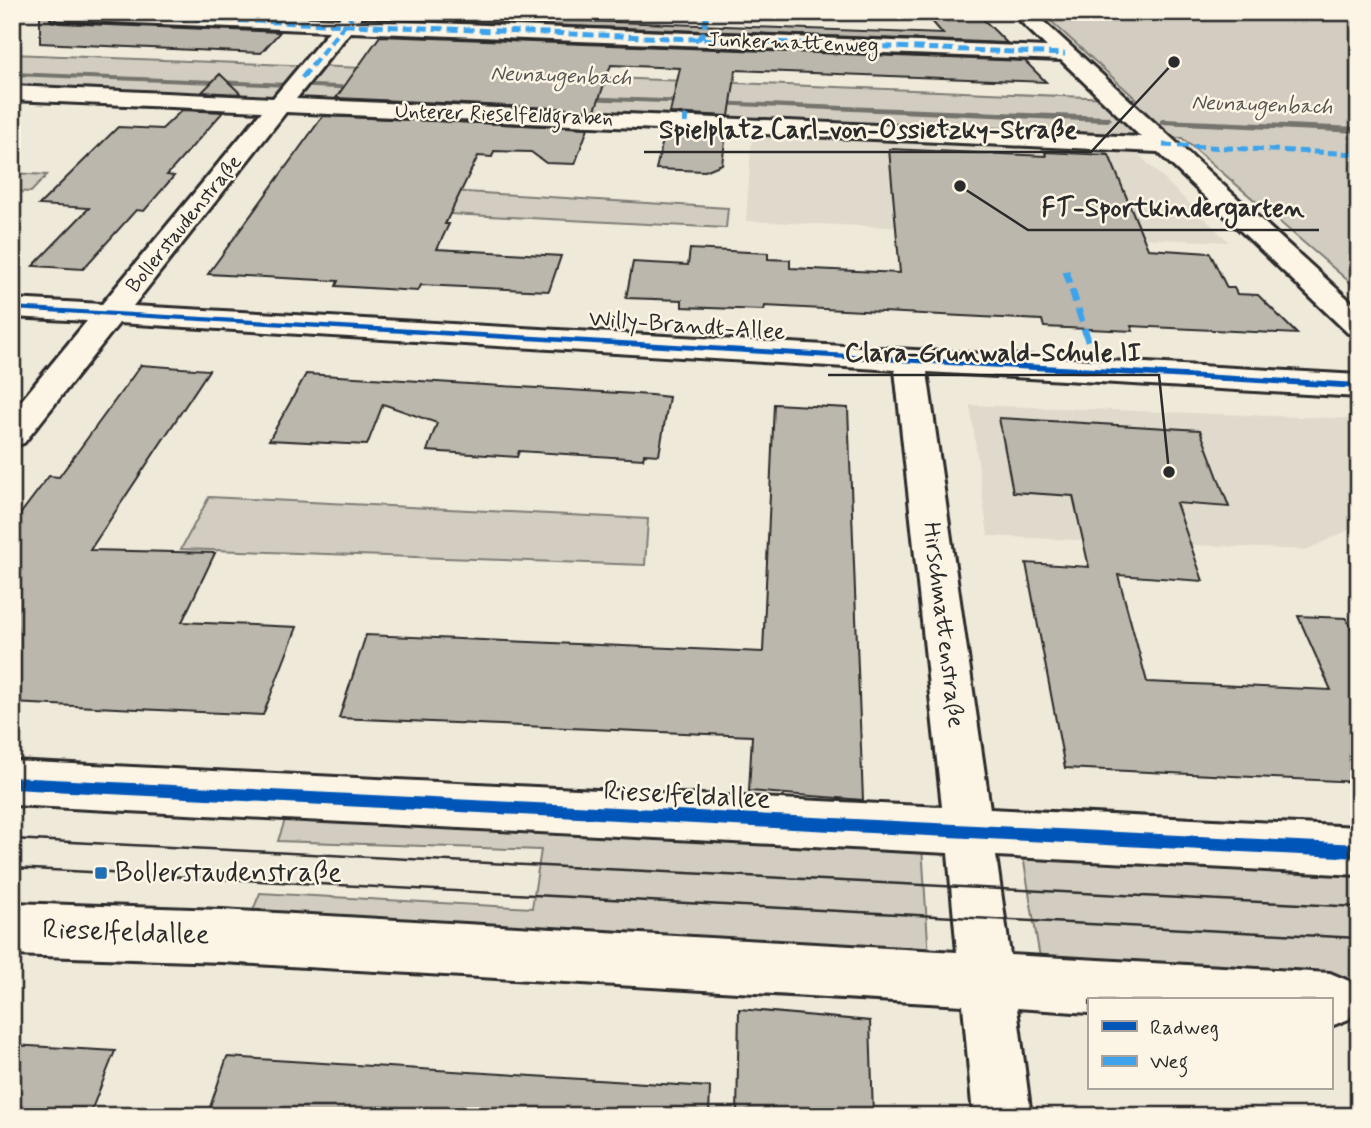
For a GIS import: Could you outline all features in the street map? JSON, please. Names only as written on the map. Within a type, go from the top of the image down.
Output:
[{"type":"street","points":[[1021,12],[1359,326]]},
{"type":"street","name":"Junkermattenweg","points":[[59,14],[349,19],[1065,54]]},
{"type":"street","name":"Bollerstaudenstraße","points":[[12,435],[349,19]]},
{"type":"street","name":"Unterer Rieselfeldgraben","points":[[12,93],[291,92],[1147,129]]},
{"type":"street","name":"Willy-Brandt-Allee","points":[[12,308],[729,349],[910,363],[1359,386]]},
{"type":"street","name":"Hirschmattenstraße","points":[[910,363],[1002,1116]]},
{"type":"street","name":"Rieselfeldallee","points":[[12,783],[1359,850]]},
{"type":"street","name":"Rieselfeldallee","points":[[12,929],[235,937],[1292,998]]},
{"type":"street","name":"Rieselfeldallee","points":[[1332,1000],[1359,1002]]},
{"type":"shaded area","points":[[1041,12],[1359,12],[1359,290],[1182,138],[12,86],[12,54],[1136,99]]},
{"type":"shaded area","points":[[752,136],[1134,150],[1229,242],[746,221]]},
{"type":"shaded area","points":[[12,173],[47,175],[31,192],[12,191]]},
{"type":"shaded area","points":[[385,187],[728,208],[726,228],[371,210]]},
{"type":"shaded area","points":[[970,405],[1359,419],[1359,525],[1306,550],[988,536]]},
{"type":"shaded area","points":[[209,497],[648,519],[645,565],[181,549]]},
{"type":"shaded area","points":[[287,814],[922,846],[929,958],[248,922],[260,893],[532,908],[541,850],[278,841]]},
{"type":"shaded area","points":[[1022,850],[1359,866],[1359,981],[1041,964]]},
{"type":"building","points":[[40,12],[48,12],[51,21],[59,23],[280,32],[261,53],[40,43]]},
{"type":"building","points":[[924,12],[976,12],[1007,43],[392,19],[396,14],[943,34]]},
{"type":"building","points":[[380,36],[1025,61],[1046,82],[736,70],[729,116],[670,113],[680,68],[611,65],[595,110],[336,98]]},
{"type":"building","points":[[220,74],[240,93],[239,94],[202,92]]},
{"type":"building","points":[[182,110],[223,112],[167,175],[174,176],[144,211],[136,210],[83,269],[33,266],[89,208],[39,205],[118,127],[162,129]]},
{"type":"building","points":[[323,116],[588,128],[575,164],[546,163],[531,152],[494,151],[492,157],[478,156],[445,224],[449,224],[437,249],[561,256],[549,291],[421,285],[418,291],[336,286],[338,281],[208,274]]},
{"type":"building","points":[[665,132],[726,135],[722,164],[705,171],[656,169]]},
{"type":"building","points":[[889,149],[1046,156],[1045,152],[1109,155],[1148,249],[1210,253],[1227,288],[1234,288],[1237,294],[1258,295],[1297,334],[1131,326],[1133,331],[1044,327],[1042,320],[765,306],[764,310],[682,307],[682,300],[626,298],[633,262],[688,265],[690,249],[768,253],[768,259],[790,260],[790,268],[900,273]]},
{"type":"building","points":[[141,365],[209,370],[90,550],[215,553],[182,622],[297,627],[263,715],[12,703],[12,525],[49,476],[59,477]]},
{"type":"building","points":[[306,374],[669,397],[659,455],[644,454],[643,459],[519,451],[517,457],[427,451],[437,423],[383,404],[367,445],[269,440]]},
{"type":"building","points":[[774,404],[848,408],[863,800],[749,791],[752,736],[339,718],[366,635],[763,652]]},
{"type":"building","points":[[999,418],[1200,430],[1229,507],[1176,503],[1203,581],[1118,575],[1147,682],[1331,690],[1298,616],[1346,618],[1359,644],[1359,782],[1065,768],[1026,563],[1089,567],[1073,496],[1013,492]]},
{"type":"building","points":[[739,1009],[870,1021],[873,1116],[737,1116]]},
{"type":"building","points":[[12,1045],[115,1051],[89,1116],[12,1116]]},
{"type":"building","points":[[227,1057],[710,1087],[709,1116],[207,1116]]},
{"type":"waterway","name":"Neunaugenbach","points":[[12,74],[362,88]]},
{"type":"waterway","name":"Neunaugenbach","points":[[581,98],[691,102]]},
{"type":"waterway","name":"Neunaugenbach","points":[[714,103],[1108,119]]},
{"type":"waterway","name":"Neunaugenbach","points":[[1163,122],[1359,130]]},
{"type":"tram line","points":[[12,839],[1359,907]]},
{"type":"tram line","points":[[12,868],[1359,938]]},
{"type":"marked path","points":[[29,12],[1065,54]]},
{"type":"marked path","points":[[302,78],[355,12]]},
{"type":"marked path","points":[[698,39],[703,35],[707,12]]},
{"type":"marked path","points":[[685,123],[686,115]]},
{"type":"marked path","points":[[1163,145],[1359,154]]},
{"type":"marked path","points":[[1066,271],[1098,372]]},
{"type":"cycle path","points":[[12,308],[1359,386]]},
{"type":"cycle path","points":[[12,783],[1359,851]]},
{"type":"place","name":"Spielplatz Carl-von-Ossietzky-Straße","points":[[1174,62]]},
{"type":"place","name":"FT-Sportkindergarten","points":[[960,186]]},
{"type":"place","name":"Clara-Grunwald-Schule II","points":[[1169,472]]},
{"type":"place","name":"Bollerstaudenstraße","points":[[101,873]]}]
